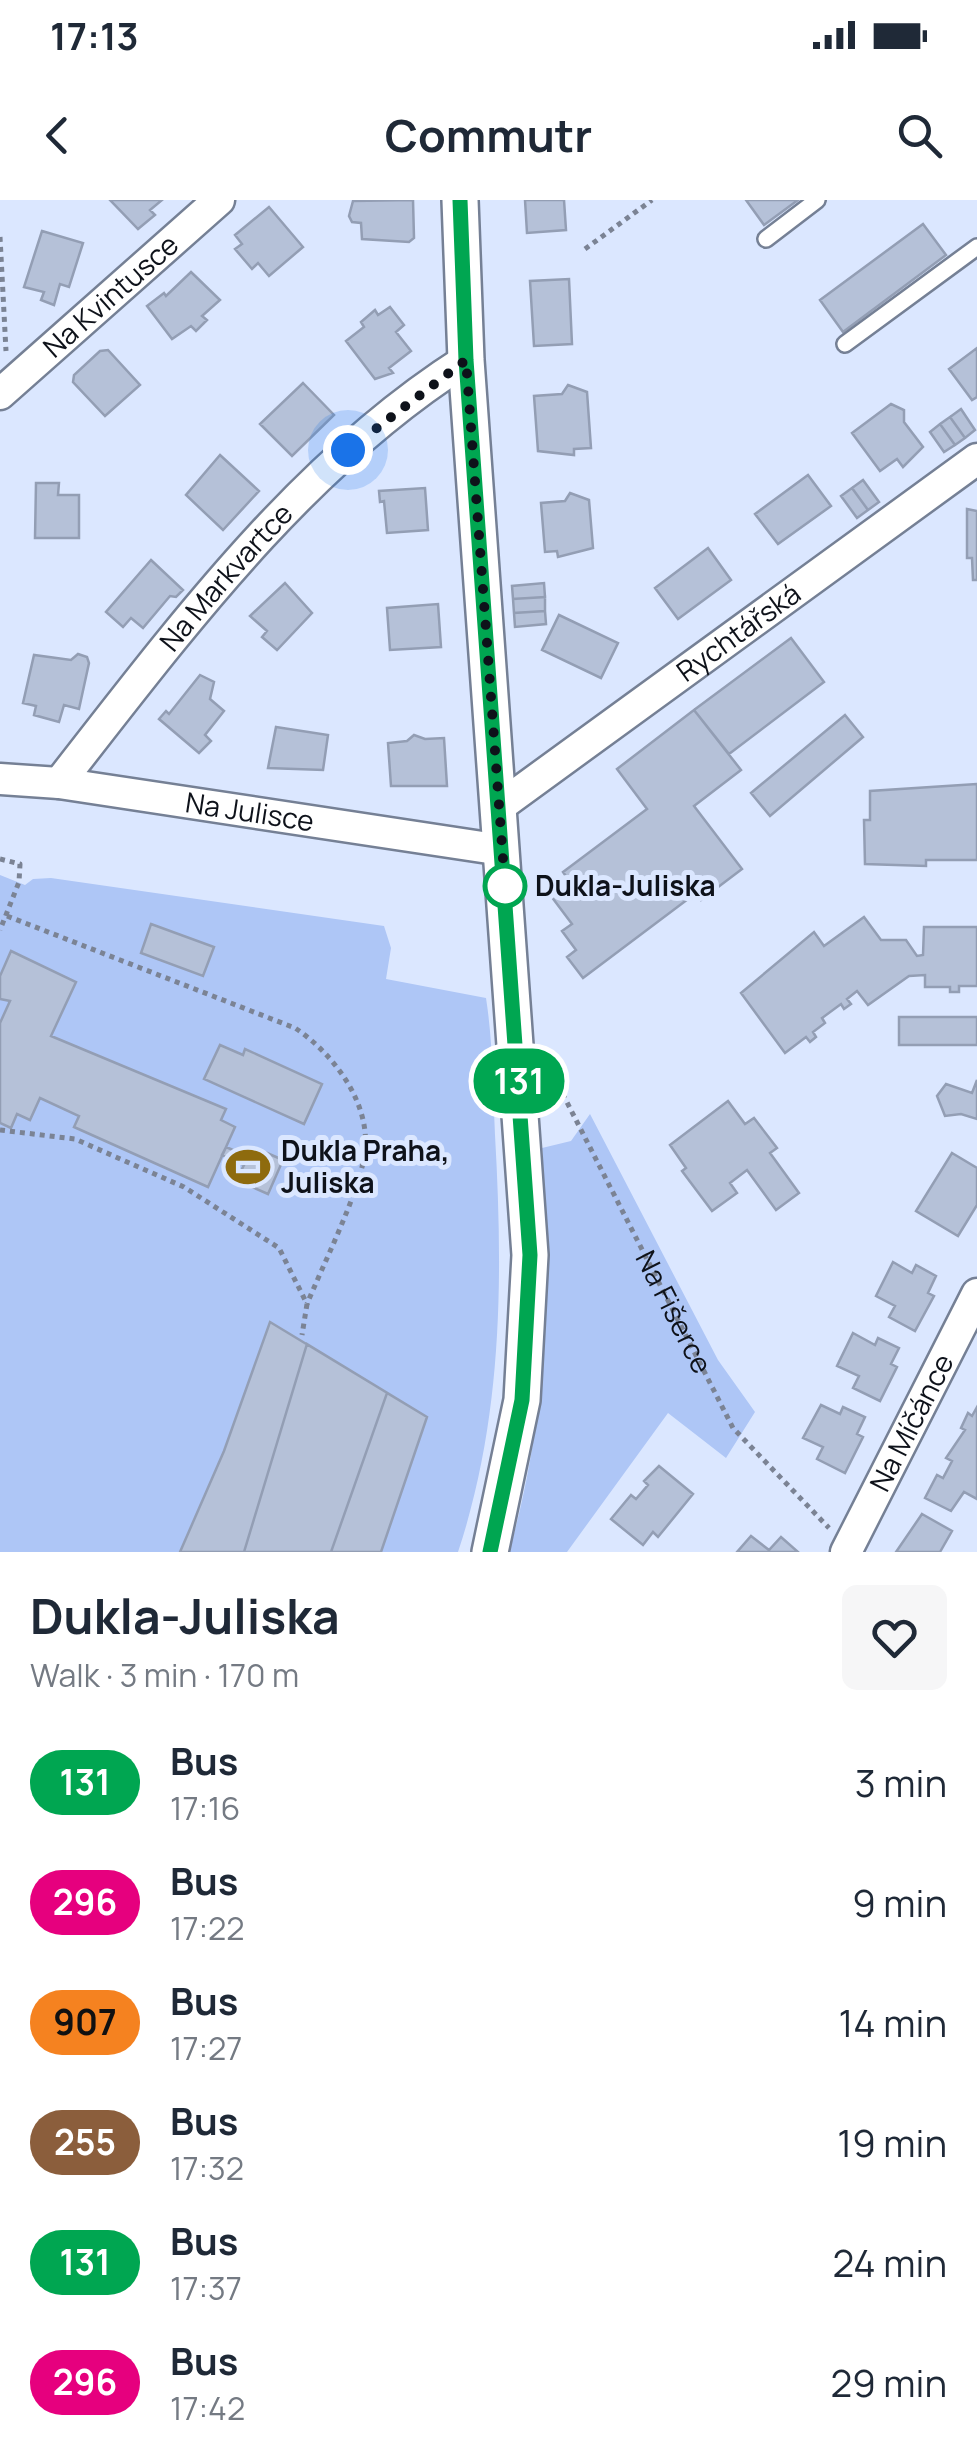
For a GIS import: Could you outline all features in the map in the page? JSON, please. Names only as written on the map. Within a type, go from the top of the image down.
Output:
[{"type":"street","name":"Na Kvintusce","points":[[0,394],[219,200]]},
{"type":"street","points":[[460,200],[466,360],[530,1255],[522,1400],[490,1552]]},
{"type":"street","name":"Na Markvartce","points":[[59,783],[163,650],[318,476],[378,423],[466,360]]},
{"type":"street","name":"Rychtářská","points":[[500,806],[977,459]]},
{"type":"street","name":"Na Julisce","points":[[0,780],[59,783],[502,850]]},
{"type":"street","name":"Na Míčánce","points":[[849,1551],[977,1294]]},
{"type":"lane","points":[[766,239],[817,200]]},
{"type":"lane","points":[[845,344],[977,247]]},
{"type":"path","points":[[586,249],[652,200]]},
{"type":"path","points":[[0,859],[20,864],[0,930]]},
{"type":"path","points":[[7,916],[295,1028],[324,1048],[350,1084],[362,1125],[365,1157],[307,1304],[302,1335]]},
{"type":"path","name":"Na Fišerce","points":[[546,1062],[733,1428],[849,1551]]},
{"type":"path","points":[[0,1130],[75,1139],[184,1187],[279,1248],[307,1304]]},
{"type":"shaded area","name":"Dukla Praha, Juliska","points":[[0,875],[25,885],[33,879],[51,878],[384,926],[391,948],[386,979],[486,998],[498,1188],[499,1293],[492,1398],[484,1450],[458,1552],[0,1552]]},
{"type":"shaded area","points":[[590,1114],[718,1360],[755,1412],[726,1458],[668,1413],[567,1552],[509,1552],[539,1402],[546,1301],[542,1148],[571,1141]]},
{"type":"building","points":[[110,200],[162,200],[150,210],[155,215],[138,229]]},
{"type":"building","points":[[413,200],[414,238],[409,242],[362,239],[361,223],[352,222],[349,216],[353,201]]},
{"type":"building","points":[[525,200],[564,200],[566,230],[527,233]]},
{"type":"building","points":[[746,200],[798,200],[764,225]]},
{"type":"building","points":[[269,207],[303,247],[269,276],[258,263],[252,269],[235,249],[242,244],[235,235]]},
{"type":"building","points":[[923,224],[946,255],[843,332],[820,300]]},
{"type":"building","points":[[42,231],[83,243],[69,287],[60,284],[54,305],[41,300],[44,292],[24,287]]},
{"type":"building","points":[[191,272],[220,300],[202,316],[207,320],[196,331],[191,326],[172,339],[147,306],[164,293],[166,296]]},
{"type":"building","points":[[569,279],[572,344],[534,346],[530,281]]},
{"type":"building","points":[[390,307],[404,325],[396,332],[411,351],[389,368],[393,373],[375,379],[346,341],[364,327],[361,322],[375,310],[378,315]]},
{"type":"building","points":[[977,348],[977,397],[972,400],[949,369]]},
{"type":"building","points":[[108,350],[140,385],[105,416],[73,382],[74,375],[100,351]]},
{"type":"building","points":[[303,383],[334,415],[292,456],[260,424]]},
{"type":"building","points":[[568,385],[587,392],[591,448],[574,449],[574,455],[538,451],[534,396],[562,394]]},
{"type":"building","points":[[891,404],[904,410],[904,422],[923,447],[903,467],[897,459],[880,471],[852,433]]},
{"type":"building","points":[[961,409],[975,430],[965,438],[950,417]]},
{"type":"building","points":[[950,417],[965,438],[955,445],[940,424]]},
{"type":"building","points":[[940,424],[955,445],[944,452],[930,432]]},
{"type":"building","points":[[220,455],[259,491],[223,530],[186,495]]},
{"type":"building","points":[[808,475],[831,506],[778,544],[755,514]]},
{"type":"building","points":[[863,480],[879,502],[868,510],[852,488]]},
{"type":"building","points":[[36,483],[59,483],[58,495],[79,495],[79,538],[35,538]]},
{"type":"building","points":[[425,488],[428,530],[387,533],[384,501],[380,502],[379,491]]},
{"type":"building","points":[[852,488],[868,510],[857,518],[841,496]]},
{"type":"building","points":[[570,493],[589,500],[593,548],[558,557],[557,551],[545,552],[541,503],[565,501]]},
{"type":"building","points":[[967,509],[977,511],[977,580],[973,580],[972,558],[967,558]]},
{"type":"building","points":[[708,548],[731,580],[678,619],[655,588]]},
{"type":"building","points":[[151,560],[183,590],[176,597],[170,596],[143,628],[131,618],[123,627],[106,612]]},
{"type":"building","points":[[285,583],[312,613],[277,650],[262,637],[267,631],[250,616]]},
{"type":"building","points":[[544,583],[545,597],[513,599],[512,586]]},
{"type":"building","points":[[545,597],[545,611],[514,613],[513,599]]},
{"type":"building","points":[[438,604],[441,647],[390,650],[387,608]]},
{"type":"building","points":[[545,611],[546,624],[515,627],[514,613]]},
{"type":"building","points":[[559,615],[618,643],[601,678],[542,650]]},
{"type":"building","points":[[791,638],[824,682],[729,754],[694,710]]},
{"type":"building","points":[[78,654],[87,657],[89,663],[79,709],[64,705],[59,722],[34,715],[36,706],[23,703],[34,655],[71,660]]},
{"type":"building","points":[[200,675],[214,682],[210,699],[224,711],[205,735],[211,741],[199,753],[159,719],[166,711],[169,714]]},
{"type":"building","points":[[694,710],[741,770],[694,806],[742,869],[701,900],[696,893],[583,978],[567,957],[576,950],[562,931],[572,924],[551,896],[570,882],[563,872],[647,809],[617,769]]},
{"type":"building","points":[[845,715],[863,737],[770,816],[751,793]]},
{"type":"building","points":[[276,727],[328,735],[323,770],[268,768]]},
{"type":"building","points":[[414,735],[444,738],[447,786],[391,786],[388,743],[407,741]]},
{"type":"building","points":[[977,784],[977,860],[926,860],[926,866],[865,864],[864,820],[870,820],[870,791]]},
{"type":"building","points":[[864,917],[881,940],[906,940],[917,956],[923,955],[924,927],[977,927],[977,986],[959,986],[959,992],[950,992],[950,987],[925,987],[925,975],[909,976],[868,1005],[857,991],[847,999],[851,1004],[844,1009],[841,1004],[822,1018],[825,1023],[813,1032],[816,1037],[810,1042],[806,1037],[785,1053],[741,993],[814,932],[824,946]]},
{"type":"building","points":[[151,924],[214,947],[203,976],[141,953]]},
{"type":"building","points":[[11,951],[76,982],[51,1036],[226,1109],[221,1120],[235,1127],[208,1187],[74,1127],[79,1116],[40,1098],[30,1120],[17,1114],[11,1128],[0,1123],[0,1023],[10,1001],[0,999],[0,976]]},
{"type":"building","points":[[899,1017],[977,1017],[977,1045],[899,1045]]},
{"type":"building","points":[[220,1045],[243,1055],[245,1049],[322,1084],[304,1124],[204,1079]]},
{"type":"building","points":[[977,1080],[977,1119],[961,1114],[945,1116],[937,1096],[946,1084],[972,1093]]},
{"type":"building","points":[[728,1101],[745,1124],[754,1118],[777,1148],[770,1153],[799,1193],[776,1210],[747,1170],[730,1183],[737,1193],[712,1211],[682,1171],[686,1168],[670,1145]]},
{"type":"building","points":[[226,1147],[263,1163],[267,1153],[283,1160],[268,1194],[250,1186],[254,1177],[241,1171],[244,1165],[222,1155]]},
{"type":"building","points":[[952,1153],[977,1168],[977,1205],[958,1236],[916,1211]]},
{"type":"building","points":[[893,1262],[912,1273],[916,1265],[936,1276],[928,1293],[934,1296],[915,1331],[889,1317],[895,1306],[876,1296]]},
{"type":"building","points":[[270,1322],[427,1417],[381,1552],[180,1552],[224,1451]]},
{"type":"building","points":[[853,1333],[875,1345],[878,1338],[899,1348],[891,1364],[897,1367],[880,1401],[853,1388],[859,1376],[837,1366]]},
{"type":"building","points":[[307,1344],[427,1417],[381,1552],[244,1552]]},
{"type":"building","points":[[387,1393],[427,1417],[381,1552],[331,1552]]},
{"type":"building","points":[[821,1405],[840,1414],[843,1407],[865,1417],[857,1434],[863,1437],[845,1473],[817,1459],[823,1447],[803,1438]]},
{"type":"building","points":[[977,1407],[977,1499],[964,1492],[951,1511],[925,1498],[937,1475],[943,1478],[952,1461],[946,1458],[965,1430],[961,1428],[968,1413],[972,1416]]},
{"type":"building","points":[[659,1466],[693,1494],[658,1537],[653,1532],[643,1545],[611,1519],[631,1495],[636,1499],[648,1485],[644,1481]]},
{"type":"building","points":[[922,1514],[952,1531],[940,1552],[896,1552]]},
{"type":"building","points":[[751,1536],[769,1550],[781,1537],[798,1552],[737,1552]]},
{"type":"bus line","name":"131","points":[[460,200],[466,360],[530,1255],[522,1400],[490,1552]]},
{"type":"place","name":"Dukla-Juliska","points":[[505,886]]},
{"type":"place","name":"Dukla Praha, Juliska","points":[[248,1167]]},
{"type":"route","points":[[348,450],[442,374],[466,360],[505,886]]}]
